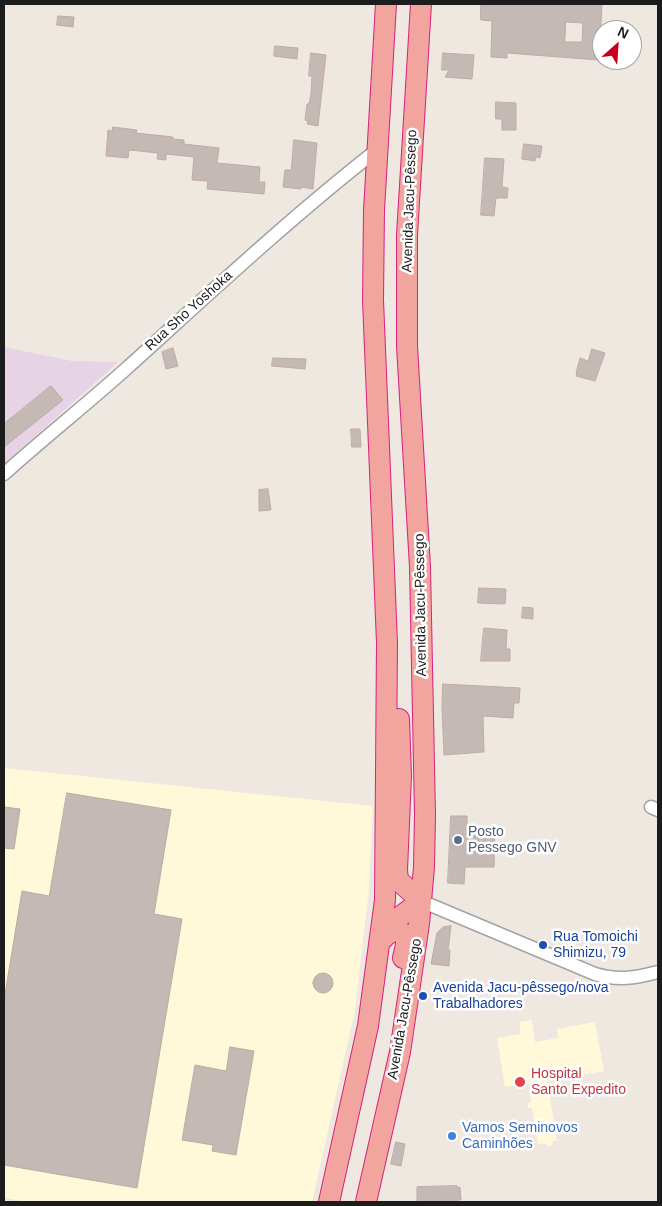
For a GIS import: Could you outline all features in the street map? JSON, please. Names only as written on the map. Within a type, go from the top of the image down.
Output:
[{"type":"highway","points":[[329,1202],[367,1033],[383,940],[385,900],[386,668],[373,300],[374,210],[386,4]]},
{"type":"highway","name":"Avenida Jacu-Pêssego","points":[[366,1202],[400,1052],[410,993],[424,868],[425,815],[420,567],[407,346],[406,236],[420,4]]},
{"type":"highway","points":[[383,940],[394,921],[421,901],[398,880],[401,776],[398,692],[386,668]]},
{"type":"highway","points":[[400,736],[406,758],[405,868],[412,874],[424,868]]},
{"type":"highway","points":[[383,940],[392,931],[400,931],[406,935],[384,1071],[390,1095]]},
{"type":"street","name":"Rua Sho Yoshoka","points":[[4,474],[125,370],[241,264],[377,150]]},
{"type":"street","points":[[421,901],[549,956],[602,976],[622,979],[658,972]]},
{"type":"shaded area","points":[[4,347],[72,361],[118,362],[4,464]]},
{"type":"shaded area","points":[[4,768],[373,806],[369,888],[355,1010],[312,1202],[30,1202],[4,1198]]},
{"type":"shaded area","name":"Hospital Santo Expedito","points":[[532,1020],[535,1042],[558,1038],[557,1029],[595,1022],[604,1071],[547,1081],[557,1141],[552,1141],[553,1145],[547,1146],[546,1143],[538,1145],[532,1108],[528,1108],[527,1103],[531,1102],[530,1094],[542,1092],[542,1082],[505,1087],[497,1038],[521,1034],[519,1022]]},
{"type":"building","points":[[481,4],[602,4],[601,20],[592,20],[592,59],[507,53],[507,58],[491,57],[492,21],[481,20]],"holes":[[[566,22],[583,23],[582,42],[565,42]]]},
{"type":"building","points":[[58,16],[74,17],[73,27],[57,25]]},
{"type":"building","points":[[275,46],[298,48],[297,59],[274,56]]},
{"type":"building","points":[[311,53],[326,55],[318,126],[307,124],[308,121],[305,120],[307,104],[309,104],[311,94],[312,76],[309,76]]},
{"type":"building","points":[[443,53],[474,55],[472,79],[445,77],[449,70],[442,70]]},
{"type":"building","points":[[496,102],[516,103],[516,130],[502,130],[502,119],[496,119]]},
{"type":"building","points":[[113,127],[137,130],[136,133],[173,137],[173,139],[184,140],[184,144],[219,148],[217,163],[260,167],[259,182],[265,182],[264,194],[207,189],[208,181],[192,180],[194,157],[166,154],[166,160],[157,159],[158,153],[129,150],[128,158],[106,156],[108,130],[112,131]]},
{"type":"building","points":[[294,140],[317,143],[313,189],[283,187],[285,170],[291,170]]},
{"type":"building","points":[[524,144],[542,146],[540,158],[536,157],[535,161],[522,159]]},
{"type":"building","points":[[485,158],[504,159],[502,187],[508,188],[507,198],[496,198],[494,216],[481,215]]},
{"type":"building","points":[[173,348],[178,366],[166,369],[162,352]]},
{"type":"building","points":[[592,349],[605,353],[595,381],[576,376],[580,358],[588,361]]},
{"type":"building","points":[[273,358],[306,359],[305,369],[272,366]]},
{"type":"building","points":[[51,386],[63,400],[4,447],[4,424]]},
{"type":"building","points":[[351,429],[360,429],[361,447],[352,447]]},
{"type":"building","points":[[268,489],[271,510],[259,511],[259,490]]},
{"type":"building","points":[[479,588],[506,589],[505,604],[478,603]]},
{"type":"building","points":[[523,607],[533,608],[533,619],[522,618]]},
{"type":"building","points":[[484,628],[507,630],[506,649],[510,649],[510,661],[481,661]]},
{"type":"building","points":[[443,684],[520,688],[519,703],[514,703],[513,718],[483,716],[484,752],[444,755]]},
{"type":"building","points":[[67,793],[171,810],[154,914],[182,919],[137,1188],[4,1165],[4,1000],[22,891],[49,896]]},
{"type":"building","points":[[4,807],[20,809],[14,849],[4,848]]},
{"type":"building","points":[[451,816],[467,816],[467,827],[495,829],[494,867],[465,867],[464,884],[448,883]]},
{"type":"building","points":[[451,926],[448,950],[450,950],[449,966],[431,964],[437,933],[443,927]]},
{"type":"building","points":[[319,973],[327,973],[333,979],[333,987],[327,993],[319,993],[313,987],[313,979]]},
{"type":"building","points":[[230,1047],[254,1051],[236,1155],[212,1151],[213,1145],[182,1140],[195,1065],[226,1071]]},
{"type":"building","points":[[396,1142],[405,1144],[401,1166],[391,1164]]},
{"type":"building","points":[[457,1186],[457,1188],[460,1187],[461,1200],[458,1200],[458,1202],[417,1202],[417,1187]]},
{"type":"place","name":"Posto Pessego GNV","points":[[458,840]]},
{"type":"place","name":"Rua Tomoichi Shimizu, 79","points":[[543,945]]},
{"type":"place","name":"Avenida Jacu-pêssego/nova Trabalhadores","points":[[423,996]]},
{"type":"place","name":"Hospital Santo Expedito","points":[[520,1082]]},
{"type":"place","name":"Vamos Seminovos Caminhões","points":[[452,1136]]}]
